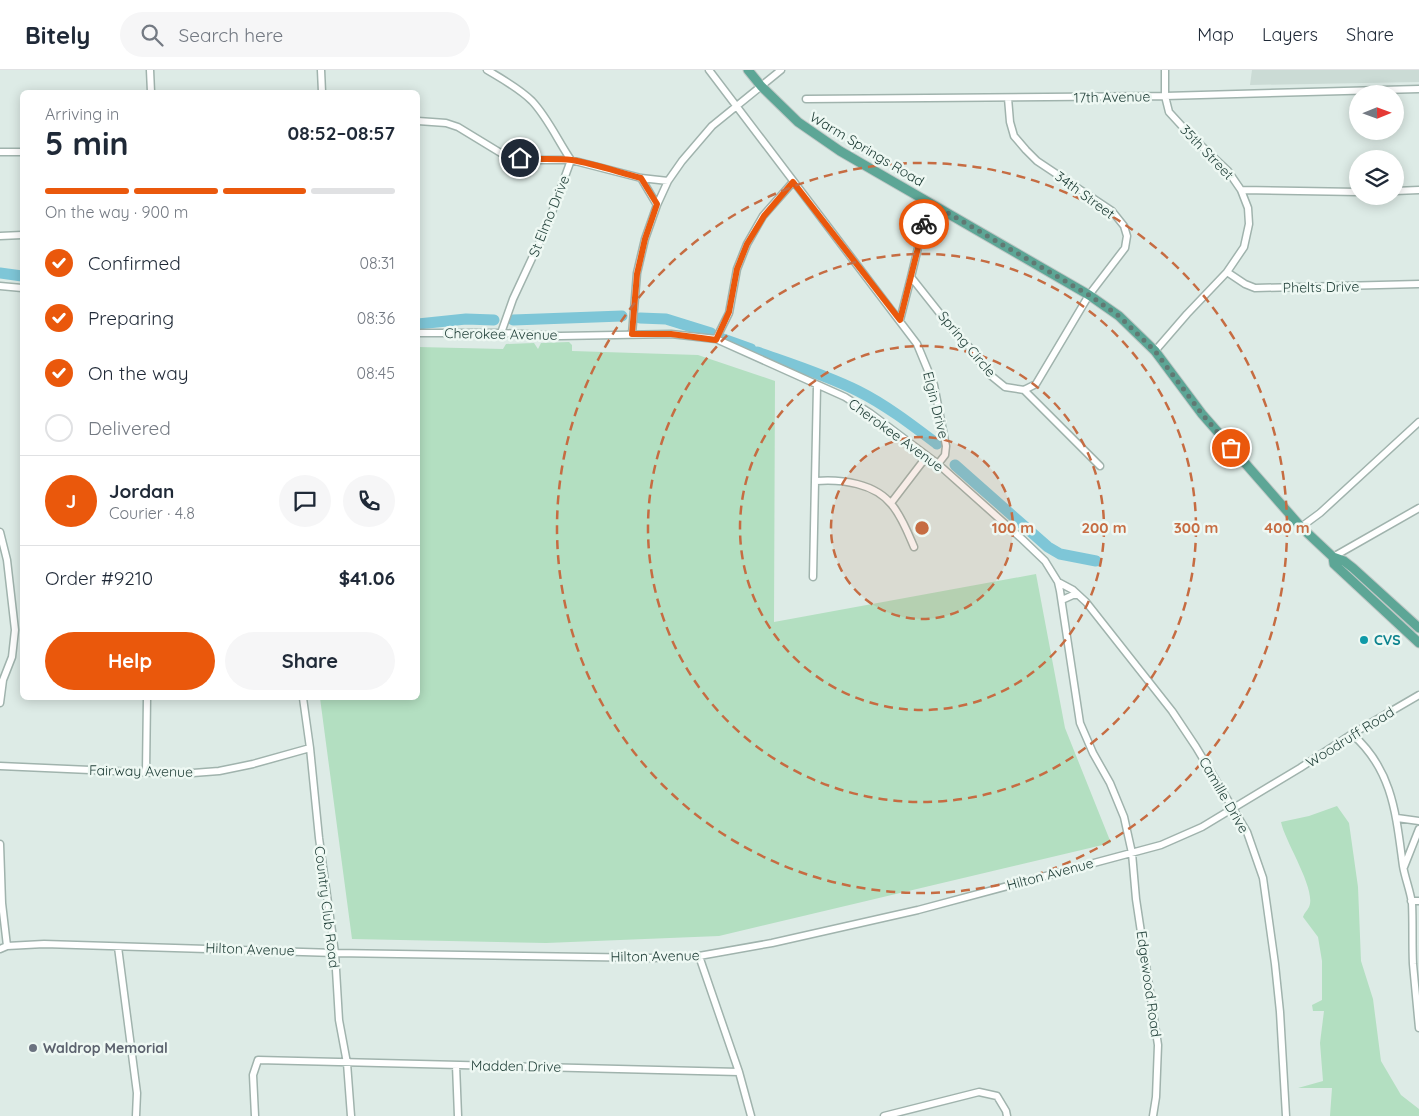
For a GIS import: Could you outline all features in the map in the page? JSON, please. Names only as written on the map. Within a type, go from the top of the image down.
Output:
[{"type":"main road","name":"Warm Springs Road","points":[[748,70],[761,86],[808,130],[848,156],[1089,295],[1119,316],[1155,351],[1202,414],[1301,527],[1333,557],[1344,561],[1353,568],[1419,628]]},
{"type":"main road","name":"Warm Springs Road","points":[[1333,557],[1334,564],[1419,643]]},
{"type":"street","points":[[150,70],[151,90]]},
{"type":"street","points":[[322,70],[322,90]]},
{"type":"street","name":"St Elmo Drive","points":[[487,70],[503,78],[532,101],[550,125],[571,160],[547,226],[513,298],[501,333]]},
{"type":"street","points":[[503,70],[503,78]]},
{"type":"street","name":"Elgin Drive","points":[[708,70],[917,344],[934,385],[946,446],[945,455],[938,464]]},
{"type":"street","points":[[632,334],[637,274],[645,239],[657,204],[668,181],[682,161],[712,126],[780,70]]},
{"type":"street","name":"35th Street","points":[[1155,351],[1227,272],[1244,247],[1249,224],[1248,208],[1241,190],[1228,171],[1190,136],[1169,112],[1165,96],[1165,70]]},
{"type":"street","name":"17th Avenue","points":[[806,99],[1165,96],[1419,89]]},
{"type":"street","name":"34th Street","points":[[1008,98],[1010,122],[1014,136],[1026,150],[1037,161],[1112,211],[1124,226],[1127,236],[1125,248],[1089,295]]},
{"type":"street","points":[[420,121],[446,123],[458,127],[504,155],[537,160],[571,160],[641,178],[668,181]]},
{"type":"street","points":[[0,152],[20,152]]},
{"type":"street","points":[[641,178],[657,204]]},
{"type":"street","points":[[716,340],[729,312],[737,269],[747,244],[764,216],[793,182]]},
{"type":"street","points":[[1241,190],[1349,192]]},
{"type":"street","points":[[1404,191],[1419,190]]},
{"type":"street","points":[[900,320],[929,202]]},
{"type":"street","points":[[0,236],[20,235]]},
{"type":"street","name":"Phelts Drive","points":[[1227,272],[1255,288],[1419,284]]},
{"type":"street","name":"Spring Circle","points":[[911,277],[953,330],[971,349],[989,374],[1005,387],[1024,390]]},
{"type":"street","points":[[0,286],[20,288]]},
{"type":"street","points":[[1089,295],[1036,384],[1024,390],[1100,466]]},
{"type":"street","name":"Cherokee Avenue","points":[[420,333],[501,333],[560,336],[671,334],[716,340],[858,404],[938,464],[1045,561],[1058,582],[1080,722],[1093,753],[1110,783],[1124,817],[1132,853]]},
{"type":"street","points":[[813,577],[817,386]]},
{"type":"street","points":[[1301,527],[1419,422]]},
{"type":"street","points":[[891,503],[927,456]]},
{"type":"street","points":[[816,481],[831,480],[868,487],[877,492],[891,503],[904,524],[914,547]]},
{"type":"street","points":[[1333,557],[1419,508]]},
{"type":"street","points":[[0,532],[7,560],[14,630],[12,657],[2,678],[0,703]]},
{"type":"street","name":"Camille Drive","points":[[1058,582],[1078,595],[1172,711],[1247,832],[1263,878],[1280,1012],[1286,1116]]},
{"type":"street","points":[[1062,600],[1078,595]]},
{"type":"street","name":"Woodruff Road","points":[[1280,779],[1419,695]]},
{"type":"street","points":[[146,772],[147,700]]},
{"type":"street","name":"Country Club Road","points":[[303,700],[310,748],[314,803],[335,953],[339,1020],[347,1063],[351,1116]]},
{"type":"street","points":[[1352,734],[1365,746],[1381,771],[1397,818],[1403,868],[1412,901],[1413,965],[1419,1028]]},
{"type":"street","name":"Fairway Avenue","points":[[0,766],[180,774],[219,771],[253,764],[310,748]]},
{"type":"street","name":"Hilton Avenue","points":[[3,947],[44,944],[225,948],[335,953],[653,958],[700,956],[738,950],[918,910],[1132,853],[1180,838],[1280,779]]},
{"type":"street","points":[[1397,818],[1419,821]]},
{"type":"street","points":[[1403,868],[1419,829]]},
{"type":"street","points":[[0,844],[3,947]]},
{"type":"street","name":"Edgewood Road","points":[[1132,853],[1136,898],[1158,1045],[1156,1097],[1153,1116]]},
{"type":"street","points":[[1412,901],[1419,901]]},
{"type":"street","points":[[118,947],[137,1094],[136,1116]]},
{"type":"street","points":[[700,956],[739,1072],[751,1116]]},
{"type":"street","name":"Madden Drive","points":[[255,1116],[253,1076],[258,1060],[739,1072]]},
{"type":"street","points":[[456,1065],[458,1116]]},
{"type":"street","points":[[884,1116],[979,1092],[996,1096],[1006,1111],[1007,1116]]},
{"type":"shaded area","points":[[1252,70],[1419,70],[1419,82],[1250,85]]},
{"type":"green space","points":[[569,342],[572,345],[572,351],[698,355],[775,381],[774,622],[1036,574],[1065,728],[1111,843],[719,936],[546,943],[352,939],[320,700],[420,700],[420,347],[503,349],[506,344],[534,343],[538,349],[541,343]]},
{"type":"green space","points":[[1337,806],[1349,823],[1358,887],[1361,961],[1373,999],[1381,1061],[1401,1095],[1419,1109],[1419,1116],[1330,1116],[1332,1088],[1298,1088],[1323,1081],[1320,1043],[1324,1011],[1313,1011],[1312,1005],[1322,1000],[1322,961],[1318,937],[1303,917],[1309,907],[1309,889],[1281,822],[1309,816]]},
{"type":"waterway","points":[[0,273],[20,276]]},
{"type":"waterway","points":[[513,320],[622,316]]},
{"type":"waterway","points":[[640,318],[666,319],[711,333]]},
{"type":"waterway","points":[[420,324],[466,319],[494,320]]},
{"type":"waterway","points":[[723,339],[751,349]]},
{"type":"waterway","points":[[757,352],[821,375],[858,391],[889,409],[937,444]]},
{"type":"waterway","points":[[955,465],[1048,547],[1060,554],[1096,561]]},
{"type":"way so far","points":[[924,224],[929,202],[1089,295],[1119,316],[1155,351],[1202,414],[1231,448]]},
{"type":"place","name":"CVS","points":[[1364,640]]},
{"type":"place","name":"Waldrop Memorial","points":[[33,1048]]},
{"type":"route","points":[[520,158],[571,160],[641,178],[657,204],[645,239],[637,274],[632,334],[671,334],[716,340],[729,312],[737,269],[747,244],[764,216],[793,182],[900,320],[924,224]]}]
